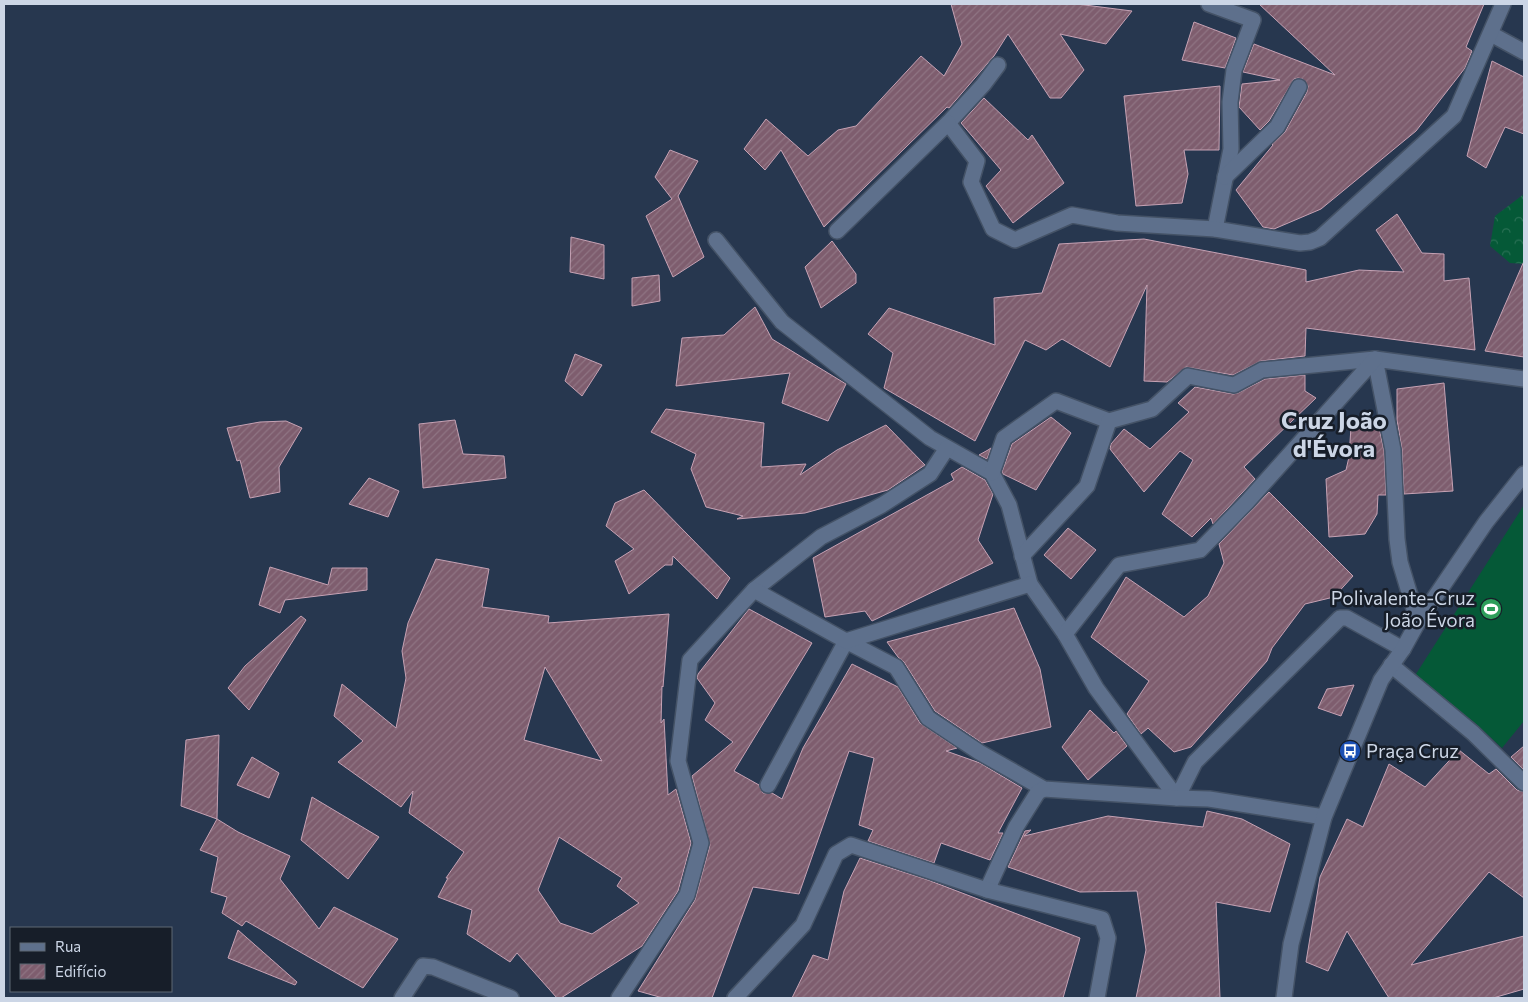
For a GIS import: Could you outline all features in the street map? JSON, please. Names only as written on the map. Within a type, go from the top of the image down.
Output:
[{"type":"street","points":[[1209,4],[1253,20],[1234,70],[1230,102],[1231,149],[1214,229]]},
{"type":"street","points":[[948,123],[977,161],[971,182],[994,229],[1015,240],[1072,215],[1117,223],[1214,229],[1310,242],[1320,238],[1454,116],[1504,4]]},
{"type":"street","points":[[1491,34],[1524,52]]},
{"type":"street","points":[[837,231],[948,123],[998,65]]},
{"type":"street","points":[[1225,177],[1277,127],[1300,87]]},
{"type":"street","points":[[716,240],[782,322],[930,438],[992,473],[1009,505],[1030,584],[1065,634],[1096,688],[1177,798]]},
{"type":"street","points":[[992,473],[1004,438],[1056,401],[1109,421],[1152,409],[1188,376],[1234,385],[1262,370],[1374,358],[1524,379]]},
{"type":"street","points":[[1374,358],[1393,450],[1397,539],[1400,562],[1418,622]]},
{"type":"street","points":[[1065,634],[1119,564],[1200,550],[1247,502],[1374,358]]},
{"type":"street","points":[[1022,556],[1087,486],[1109,421]]},
{"type":"street","points":[[619,998],[687,895],[701,843],[678,761],[690,660],[754,590],[821,537],[882,505],[930,474],[948,448]]},
{"type":"street","points":[[1284,998],[1291,944],[1324,817],[1380,680],[1403,649],[1418,622],[1486,522],[1524,474]]},
{"type":"street","points":[[768,785],[846,641],[1030,584]]},
{"type":"street","points":[[754,590],[896,668],[928,718],[979,752],[1044,789],[1209,799],[1324,817]]},
{"type":"street","points":[[1177,798],[1195,762],[1340,618],[1347,618],[1403,649]]},
{"type":"street","points":[[1391,665],[1473,733],[1524,783]]},
{"type":"street","points":[[987,890],[1016,827],[1038,792],[1044,789]]},
{"type":"street","points":[[735,998],[803,925],[836,854],[851,845],[987,890],[1102,919],[1108,938],[1097,998]]},
{"type":"street","points":[[402,998],[424,966],[433,967],[511,998]]},
{"type":"green space","points":[[1524,194],[1524,264],[1510,263],[1490,246],[1495,216]]},
{"type":"green space","name":"Polivalente-Cruz João Évora","points":[[1524,505],[1524,721],[1502,748],[1474,722],[1436,695],[1416,674]]},
{"type":"building","points":[[951,4],[1077,4],[1132,11],[1106,44],[1060,34],[1084,70],[1061,98],[1050,98],[1008,34],[994,56],[949,108],[947,107],[824,227],[781,150],[765,170],[744,149],[766,119],[808,156],[838,130],[856,126],[921,56],[944,76],[962,44]]},
{"type":"building","points":[[1259,4],[1484,4],[1466,47],[1472,51],[1465,68],[1416,131],[1321,209],[1274,229],[1263,227],[1236,190],[1272,144],[1285,132],[1307,92],[1308,86],[1303,79],[1294,79],[1269,121],[1260,130],[1239,107],[1242,84],[1280,80],[1243,72],[1254,44],[1335,75]]},
{"type":"building","points":[[1194,22],[1236,38],[1225,68],[1182,60]]},
{"type":"building","points":[[1492,61],[1524,77],[1524,134],[1505,127],[1486,168],[1467,156]]},
{"type":"building","points":[[1220,86],[1219,150],[1184,150],[1188,174],[1182,203],[1136,206],[1124,96]]},
{"type":"building","points":[[984,98],[1028,140],[1032,135],[1064,183],[1013,223],[986,186],[1001,170],[961,123]]},
{"type":"building","points":[[670,150],[698,161],[678,196],[704,257],[673,277],[646,216],[672,199],[655,177]]},
{"type":"building","points":[[1397,214],[1422,253],[1444,254],[1444,281],[1469,278],[1475,350],[1306,328],[1305,356],[1261,361],[1233,375],[1186,367],[1167,382],[1144,381],[1147,285],[1110,367],[1062,339],[1046,350],[1025,340],[975,441],[884,388],[893,353],[868,334],[889,308],[995,345],[994,298],[1042,293],[1059,244],[1144,239],[1306,270],[1306,282],[1359,270],[1404,272],[1376,230]]},
{"type":"building","points":[[571,237],[604,245],[604,279],[570,272]]},
{"type":"building","points":[[832,241],[856,274],[856,283],[821,308],[805,267]]},
{"type":"building","points":[[1524,261],[1524,357],[1485,351]]},
{"type":"building","points":[[659,275],[660,301],[632,306],[632,278]]},
{"type":"building","points":[[755,307],[772,339],[846,384],[828,421],[782,403],[790,373],[676,386],[682,338],[724,335]]},
{"type":"building","points":[[575,354],[602,365],[582,396],[565,381]]},
{"type":"building","points":[[1305,375],[1305,391],[1316,398],[1244,467],[1255,479],[1213,524],[1211,518],[1192,537],[1162,514],[1193,460],[1180,451],[1144,492],[1110,449],[1111,444],[1124,429],[1150,449],[1189,412],[1178,403],[1195,387],[1233,394],[1265,379]]},
{"type":"building","points":[[1444,383],[1453,491],[1404,494],[1402,449],[1397,420],[1397,389]]},
{"type":"building","points":[[666,409],[764,423],[761,467],[806,464],[800,475],[837,450],[886,425],[925,465],[888,490],[805,513],[737,519],[743,516],[706,507],[691,469],[696,454],[651,432]]},
{"type":"building","points":[[1051,417],[1071,433],[1036,490],[1002,472],[1012,444]]},
{"type":"building","points":[[455,420],[463,454],[504,456],[506,478],[423,488],[419,424]]},
{"type":"building","points":[[286,421],[302,428],[279,467],[280,492],[250,498],[240,460],[237,461],[227,428],[260,422]]},
{"type":"building","points":[[1378,423],[1384,451],[1386,495],[1378,495],[1377,514],[1365,534],[1329,537],[1326,479],[1346,470],[1351,427]]},
{"type":"building","points":[[991,448],[987,459],[979,455],[988,450]]},
{"type":"building","points":[[962,467],[985,480],[993,494],[978,540],[993,563],[872,621],[865,611],[825,617],[813,558],[954,480],[951,474]]},
{"type":"building","points":[[369,478],[399,491],[388,517],[349,504]]},
{"type":"building","points":[[644,490],[730,578],[717,599],[673,556],[672,565],[665,565],[629,594],[615,561],[634,549],[606,526],[615,503]]},
{"type":"building","points":[[1269,492],[1353,576],[1334,597],[1305,604],[1272,648],[1267,661],[1191,747],[1174,752],[1148,728],[1141,734],[1127,714],[1149,681],[1091,637],[1126,577],[1184,617],[1208,596],[1224,563],[1219,544]]},
{"type":"building","points":[[1068,528],[1096,550],[1071,579],[1044,555]]},
{"type":"building","points":[[436,559],[489,569],[482,607],[549,616],[548,623],[669,614],[662,686],[661,723],[664,719],[668,795],[676,789],[691,843],[678,891],[642,946],[561,998],[557,998],[517,953],[510,962],[467,934],[472,910],[438,897],[448,878],[446,878],[464,852],[409,813],[413,791],[401,807],[338,762],[363,741],[334,716],[342,684],[396,728],[406,678],[402,651],[408,623]],"holes":[[[545,667],[602,761],[524,740]],[[559,837],[622,878],[617,886],[639,903],[592,934],[560,923],[538,890]]]},
{"type":"building","points":[[270,567],[328,585],[332,568],[367,568],[367,590],[285,600],[280,613],[259,605]]},
{"type":"building","points":[[1014,608],[1040,669],[1051,727],[982,743],[935,711],[904,662],[887,642]]},
{"type":"building","points":[[749,609],[812,643],[734,771],[759,785],[763,793],[772,793],[782,799],[803,748],[852,664],[898,687],[920,723],[957,748],[946,751],[980,763],[1022,788],[998,833],[1003,833],[990,860],[941,843],[934,863],[868,841],[873,830],[859,825],[874,758],[849,751],[799,894],[753,887],[712,998],[663,998],[638,991],[695,900],[710,845],[692,776],[733,742],[705,720],[715,703],[697,678],[698,674]]},
{"type":"building","points":[[301,616],[306,620],[249,710],[228,688],[245,666]]},
{"type":"building","points":[[1354,685],[1341,716],[1318,708],[1327,689]]},
{"type":"building","points":[[1090,710],[1114,733],[1116,731],[1127,746],[1088,780],[1062,747]]},
{"type":"building","points":[[219,735],[217,819],[181,806],[186,740]]},
{"type":"building","points":[[1524,746],[1524,770],[1511,757]]},
{"type":"building","points":[[1459,750],[1489,774],[1496,769],[1517,790],[1524,792],[1524,898],[1489,872],[1411,965],[1524,936],[1524,989],[1493,998],[1389,998],[1347,931],[1328,971],[1306,962],[1320,877],[1347,819],[1363,827],[1389,764],[1425,787]]},
{"type":"building","points":[[252,757],[279,773],[269,798],[237,785]]},
{"type":"building","points":[[312,797],[379,837],[348,879],[301,840]]},
{"type":"building","points":[[1207,811],[1242,819],[1290,844],[1270,912],[1216,902],[1220,998],[1136,998],[1146,950],[1137,891],[1080,892],[1008,867],[1025,831],[1031,830],[1024,836],[1108,816],[1203,827]]},
{"type":"building","points":[[217,819],[238,832],[290,856],[280,879],[319,929],[334,907],[398,939],[363,988],[246,921],[242,926],[222,913],[227,897],[211,892],[218,857],[200,850]]},
{"type":"building","points":[[860,858],[928,880],[1080,938],[1063,998],[792,998],[813,955],[828,960],[844,891]]},
{"type":"building","points":[[238,930],[297,982],[295,985],[228,958]]},
{"type":"place","name":"Polivalente-Cruz João Évora","points":[[1491,609]]},
{"type":"place","name":"Praça Cruz","points":[[1350,751]]},
{"type":"district","name":"Cruz João d'Évora","points":[[1334,435]]}]
